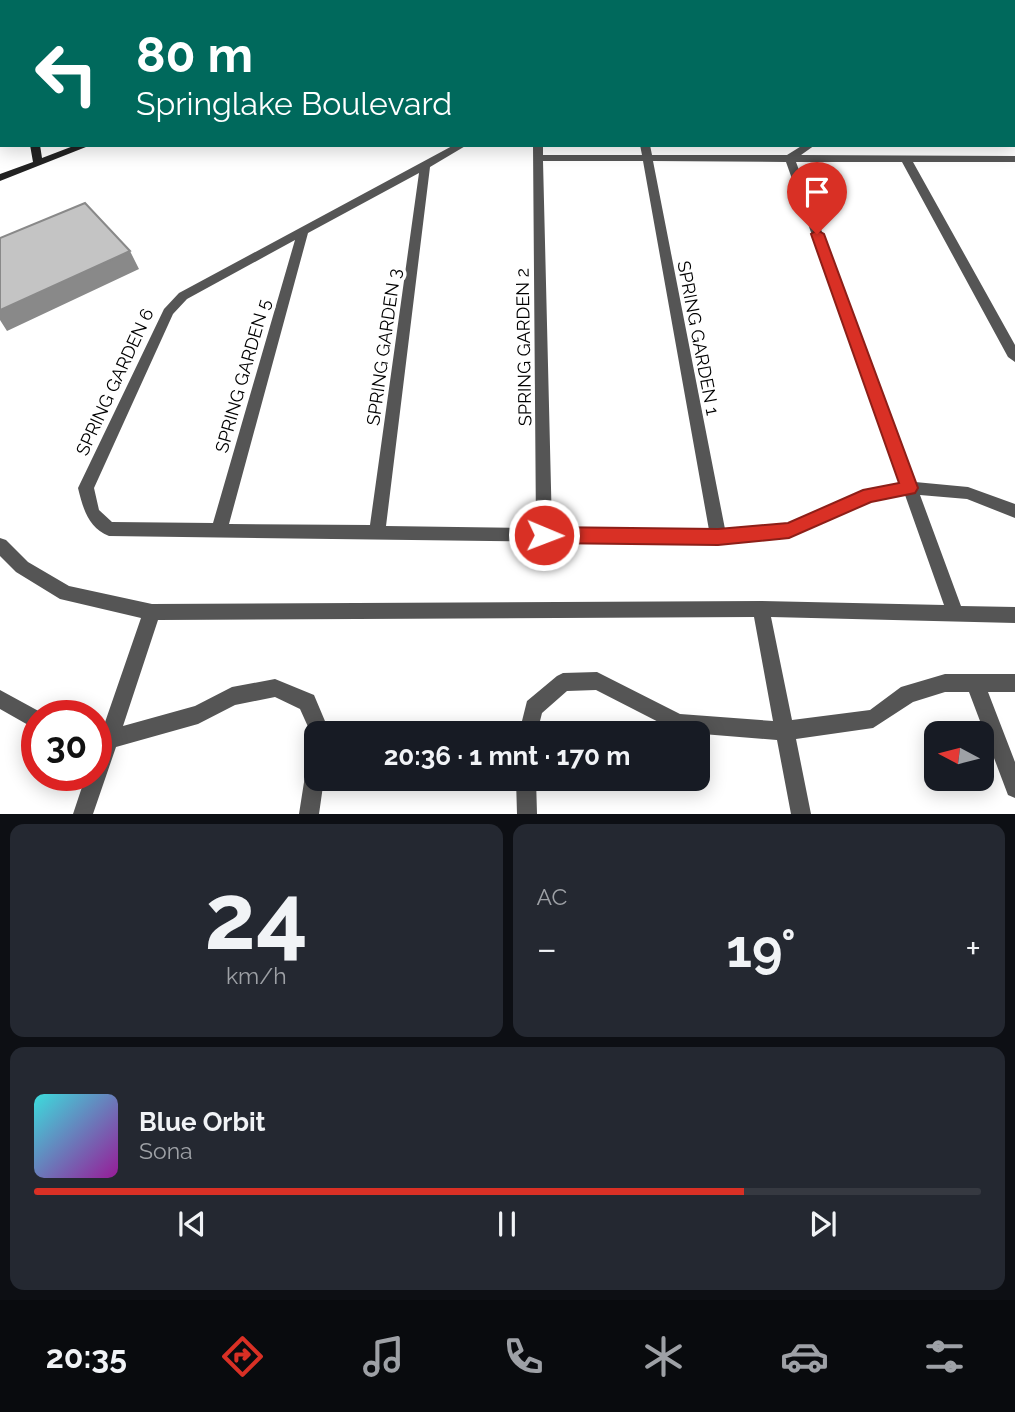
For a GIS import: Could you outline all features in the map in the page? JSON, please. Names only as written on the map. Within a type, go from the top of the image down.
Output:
[{"type":"main road","points":[[35,147],[38,164]]},
{"type":"main road","points":[[0,178],[80,147]]},
{"type":"street","points":[[303,231],[458,147]]},
{"type":"street","points":[[790,158],[807,147]]},
{"type":"street","points":[[538,151],[1013,161]]},
{"type":"street","name":"SPRING GARDEN 2","points":[[538,151],[544,535]]},
{"type":"street","name":"SPRING GARDEN 1","points":[[646,152],[718,537]]},
{"type":"street","points":[[790,158],[955,613]]},
{"type":"street","points":[[906,159],[1015,357]]},
{"type":"street","name":"SPRING GARDEN 3","points":[[376,533],[425,165]]},
{"type":"street","name":"SPRING GARDEN 6","points":[[219,531],[109,529],[92,513],[86,488],[168,312],[183,296],[303,231]]},
{"type":"street","name":"SPRING GARDEN 5","points":[[219,531],[303,231]]},
{"type":"street","points":[[219,531],[718,537],[789,530],[869,495],[909,488],[968,493],[1015,511]]},
{"type":"street","points":[[0,545],[22,567],[66,593],[152,612],[761,609],[1015,615]]},
{"type":"street","points":[[761,609],[801,814]]},
{"type":"street","points":[[112,712],[152,612]]},
{"type":"street","points":[[531,721],[534,708],[563,682],[597,681],[674,721]]},
{"type":"street","points":[[710,725],[785,731],[873,719],[908,694],[946,683],[1015,683]]},
{"type":"street","points":[[975,683],[1015,788]]},
{"type":"street","points":[[112,735],[198,715],[232,696],[275,688],[307,702],[316,721]]},
{"type":"street","points":[[0,699],[21,711]]},
{"type":"street","points":[[83,814],[89,791]]},
{"type":"street","points":[[309,814],[313,791]]},
{"type":"street","points":[[526,791],[527,814]]},
{"type":"building","points":[[85,203],[130,251],[0,310],[0,238]]},
{"type":"route","points":[[544,535],[718,537],[789,530],[869,495],[909,488],[817,234]]}]
